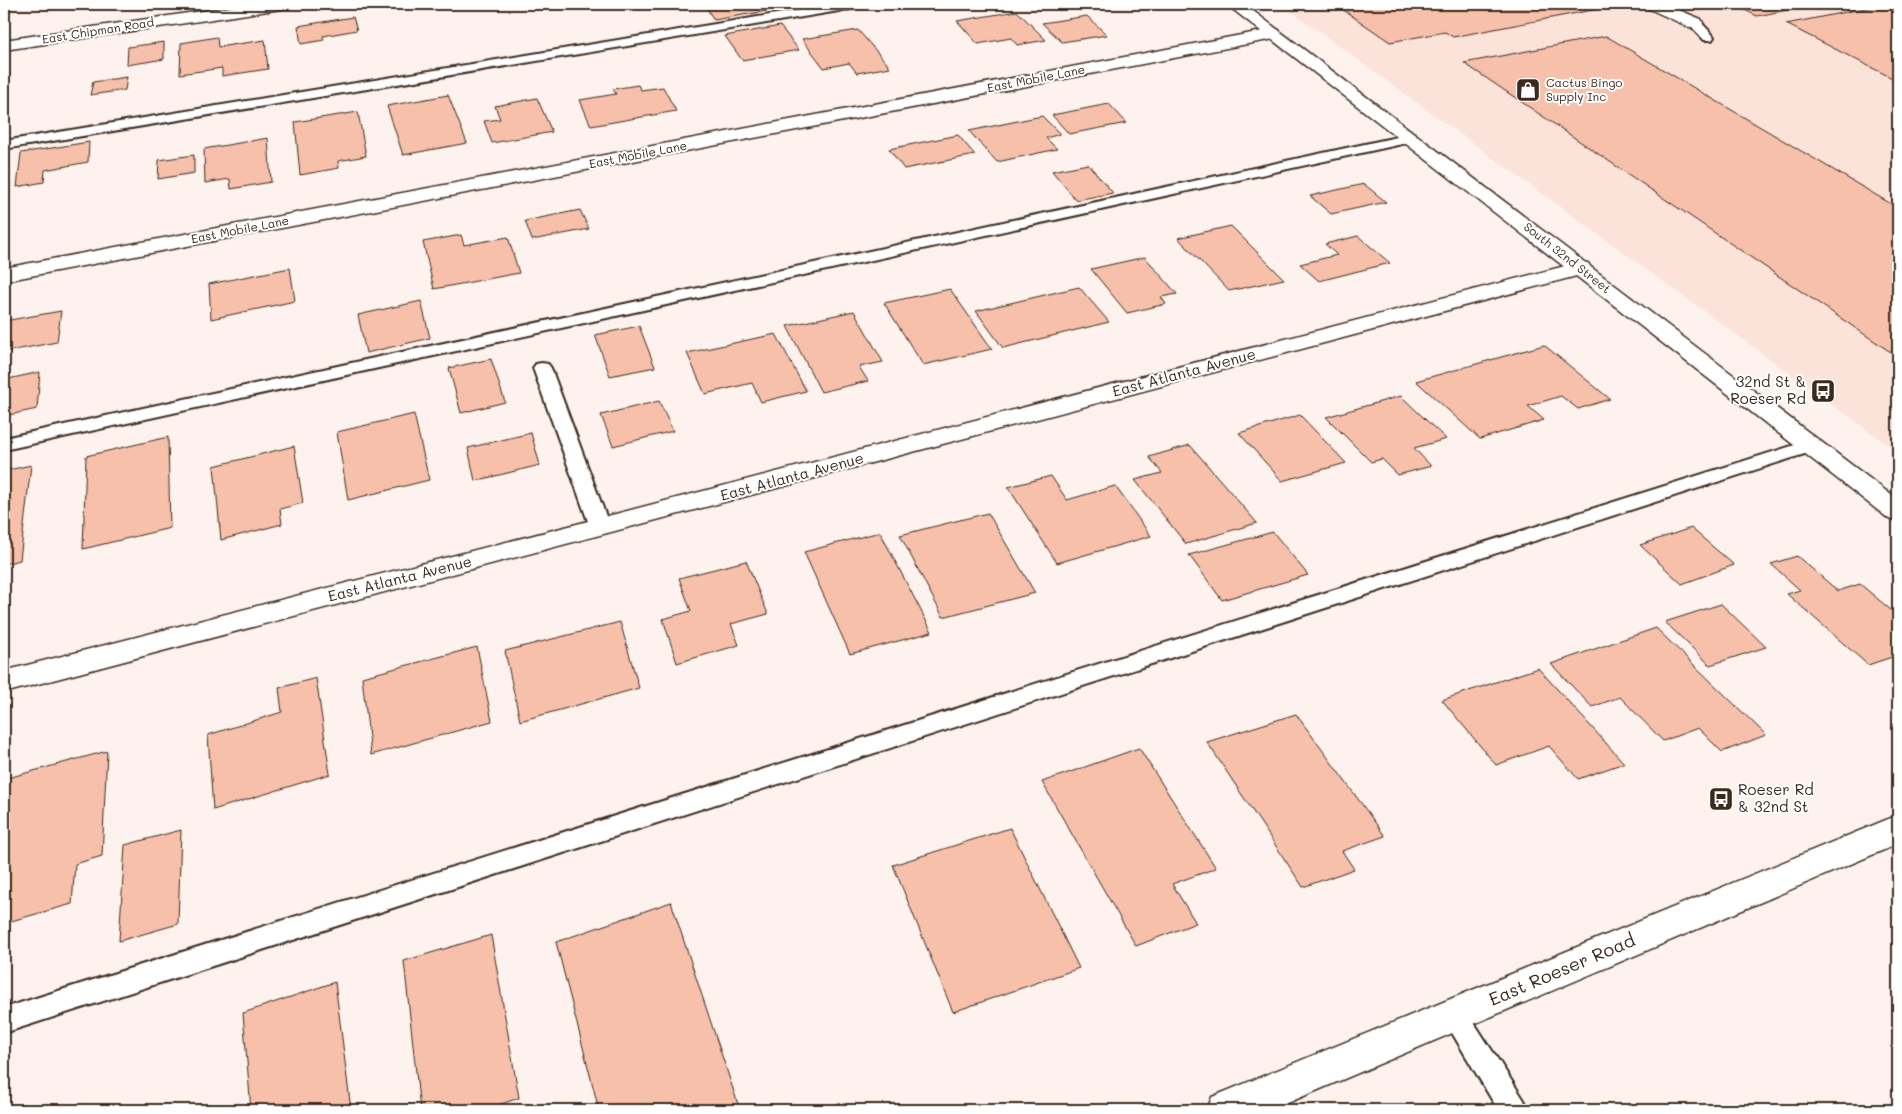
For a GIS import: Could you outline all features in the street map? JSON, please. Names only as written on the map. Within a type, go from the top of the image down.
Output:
[{"type":"street","name":"East Chipman Road","points":[[4,46],[281,4]]},
{"type":"street","name":"South 32nd Street","points":[[1234,4],[1898,513]]},
{"type":"street","points":[[1651,4],[1695,23]]},
{"type":"street","name":"East Mobile Lane","points":[[4,275],[1273,34]]},
{"type":"street","name":"East Atlanta Avenue","points":[[4,682],[600,527],[1580,268]]},
{"type":"street","name":"East Roeser Road","points":[[1226,1110],[1455,1016],[1898,829]]},
{"type":"lane","points":[[4,145],[857,4]]},
{"type":"lane","points":[[1695,23],[1708,37]]},
{"type":"lane","points":[[4,444],[1411,138]]},
{"type":"lane","points":[[542,368],[600,527]]},
{"type":"lane","points":[[4,1021],[1811,446]]},
{"type":"lane","points":[[1455,1016],[1514,1110]]},
{"type":"shaded area","points":[[1281,4],[1898,4],[1898,452],[1357,59]]},
{"type":"building","points":[[704,4],[768,4],[773,10],[714,20]]},
{"type":"building","points":[[1357,4],[1608,4],[1608,7],[1453,37],[1445,32],[1390,42],[1339,7]]},
{"type":"building","points":[[1733,4],[1819,4],[1757,16]]},
{"type":"building","points":[[1886,4],[1898,4],[1898,81],[1786,24]]},
{"type":"building","points":[[1017,11],[1046,40],[1017,45],[1011,38],[978,44],[957,21]]},
{"type":"building","points":[[1087,16],[1107,35],[1062,42],[1042,23]]},
{"type":"building","points":[[353,17],[357,30],[323,36],[324,40],[301,44],[298,26]]},
{"type":"building","points":[[780,26],[799,50],[742,60],[725,36]]},
{"type":"building","points":[[858,30],[890,67],[857,73],[849,63],[824,68],[802,39]]},
{"type":"building","points":[[1606,36],[1898,208],[1898,357],[1464,63]]},
{"type":"building","points":[[217,37],[218,47],[265,40],[268,69],[222,76],[222,68],[180,74],[181,43]]},
{"type":"building","points":[[164,42],[164,59],[127,65],[128,47]]},
{"type":"building","points":[[127,77],[125,90],[90,95],[93,82]]},
{"type":"building","points":[[638,85],[641,90],[663,87],[676,111],[591,126],[580,100],[616,94],[613,89]]},
{"type":"building","points":[[448,95],[467,143],[403,155],[387,106]]},
{"type":"building","points":[[537,98],[552,132],[492,143],[484,121],[500,119],[495,106]]},
{"type":"building","points":[[1109,104],[1127,123],[1069,134],[1052,115]]},
{"type":"building","points":[[358,112],[366,156],[338,161],[339,168],[300,175],[295,122]]},
{"type":"building","points":[[1042,116],[1060,134],[1046,138],[1057,149],[997,162],[969,131]]},
{"type":"building","points":[[958,135],[975,155],[904,169],[889,149]]},
{"type":"building","points":[[268,138],[271,182],[231,189],[230,179],[205,183],[204,149]]},
{"type":"building","points":[[89,142],[88,162],[45,170],[44,182],[17,187],[21,153]]},
{"type":"building","points":[[194,155],[194,173],[158,179],[159,160]]},
{"type":"building","points":[[1088,164],[1113,193],[1076,200],[1052,171]]},
{"type":"building","points":[[1364,184],[1386,202],[1331,214],[1310,196]]},
{"type":"building","points":[[580,210],[589,229],[532,240],[525,221]]},
{"type":"building","points":[[1231,226],[1284,279],[1229,291],[1178,238]]},
{"type":"building","points":[[461,235],[464,245],[508,237],[519,273],[434,289],[423,242]]},
{"type":"building","points":[[1358,236],[1390,263],[1319,281],[1300,264],[1337,255],[1325,244]]},
{"type":"building","points":[[1145,257],[1177,294],[1161,297],[1166,304],[1127,313],[1091,269]]},
{"type":"building","points":[[290,268],[295,301],[211,319],[209,284]]},
{"type":"building","points":[[1079,287],[1109,322],[1003,348],[976,311]]},
{"type":"building","points":[[950,289],[992,349],[923,365],[884,303]]},
{"type":"building","points":[[421,301],[430,338],[366,353],[358,315]]},
{"type":"building","points":[[61,311],[57,342],[4,352],[4,321]]},
{"type":"building","points":[[854,311],[883,362],[859,367],[868,381],[821,392],[787,326]]},
{"type":"building","points":[[639,326],[655,367],[610,376],[595,335]]},
{"type":"building","points":[[776,334],[806,391],[761,402],[752,383],[705,394],[687,353]]},
{"type":"building","points":[[1544,345],[1610,399],[1578,409],[1561,396],[1528,406],[1544,420],[1480,439],[1416,381]]},
{"type":"building","points":[[491,359],[505,402],[461,413],[449,368]]},
{"type":"building","points":[[40,372],[37,409],[4,416],[4,380]]},
{"type":"building","points":[[1401,396],[1446,439],[1414,448],[1431,466],[1398,475],[1382,459],[1371,462],[1326,417]]},
{"type":"building","points":[[659,401],[673,431],[613,446],[601,415]]},
{"type":"building","points":[[414,414],[429,480],[348,500],[337,432]]},
{"type":"building","points":[[1300,415],[1346,463],[1282,481],[1239,433]]},
{"type":"building","points":[[531,433],[540,465],[475,481],[468,448]]},
{"type":"building","points":[[168,437],[170,528],[83,549],[86,456]]},
{"type":"building","points":[[1190,445],[1257,523],[1186,544],[1135,480],[1162,473],[1149,457]]},
{"type":"building","points":[[294,446],[303,503],[280,509],[282,524],[221,540],[214,466]]},
{"type":"building","points":[[31,465],[20,560],[4,564],[4,471]]},
{"type":"building","points":[[1051,476],[1067,500],[1115,486],[1151,536],[1057,563],[1008,487]]},
{"type":"building","points":[[988,513],[1035,593],[943,617],[900,535]]},
{"type":"building","points":[[1691,528],[1734,565],[1682,584],[1640,545]]},
{"type":"building","points":[[880,532],[932,632],[850,654],[804,552]]},
{"type":"building","points":[[1273,532],[1308,575],[1222,600],[1189,555]]},
{"type":"building","points":[[1797,556],[1838,591],[1860,584],[1898,616],[1898,655],[1868,665],[1787,594],[1800,590],[1771,564]]},
{"type":"building","points":[[746,561],[768,614],[731,624],[739,645],[677,663],[663,619],[691,611],[679,578]]},
{"type":"building","points":[[1721,604],[1766,647],[1710,665],[1665,622]]},
{"type":"building","points":[[620,622],[639,688],[520,721],[505,651]]},
{"type":"building","points":[[1656,628],[1766,735],[1722,752],[1698,728],[1663,741],[1620,697],[1592,707],[1551,664]]},
{"type":"building","points":[[477,647],[492,721],[371,755],[362,677]]},
{"type":"building","points":[[1538,668],[1624,763],[1578,779],[1549,746],[1496,765],[1442,700]]},
{"type":"building","points":[[316,678],[330,774],[213,810],[208,735],[282,712],[279,688]]},
{"type":"building","points":[[1296,714],[1385,836],[1342,851],[1354,869],[1303,887],[1207,742]]},
{"type":"building","points":[[1139,748],[1216,868],[1172,884],[1196,923],[1136,946],[1042,782]]},
{"type":"building","points":[[107,751],[102,856],[75,864],[72,904],[4,923],[4,779]]},
{"type":"building","points":[[1010,828],[1079,968],[953,1012],[893,865]]},
{"type":"building","points":[[181,830],[178,924],[119,941],[125,845]]},
{"type":"building","points":[[671,902],[740,1110],[599,1110],[556,942]]},
{"type":"building","points":[[491,935],[519,1098],[483,1110],[420,1110],[404,961]]},
{"type":"building","points":[[335,982],[351,1110],[251,1110],[243,1013]]},
{"type":"place","name":"Cactus Bingo Supply Inc","points":[[1528,90]]},
{"type":"place","name":"32nd St & Roeser Rd","points":[[1823,391]]},
{"type":"place","name":"Roeser Rd & 32nd St","points":[[1721,799]]}]
